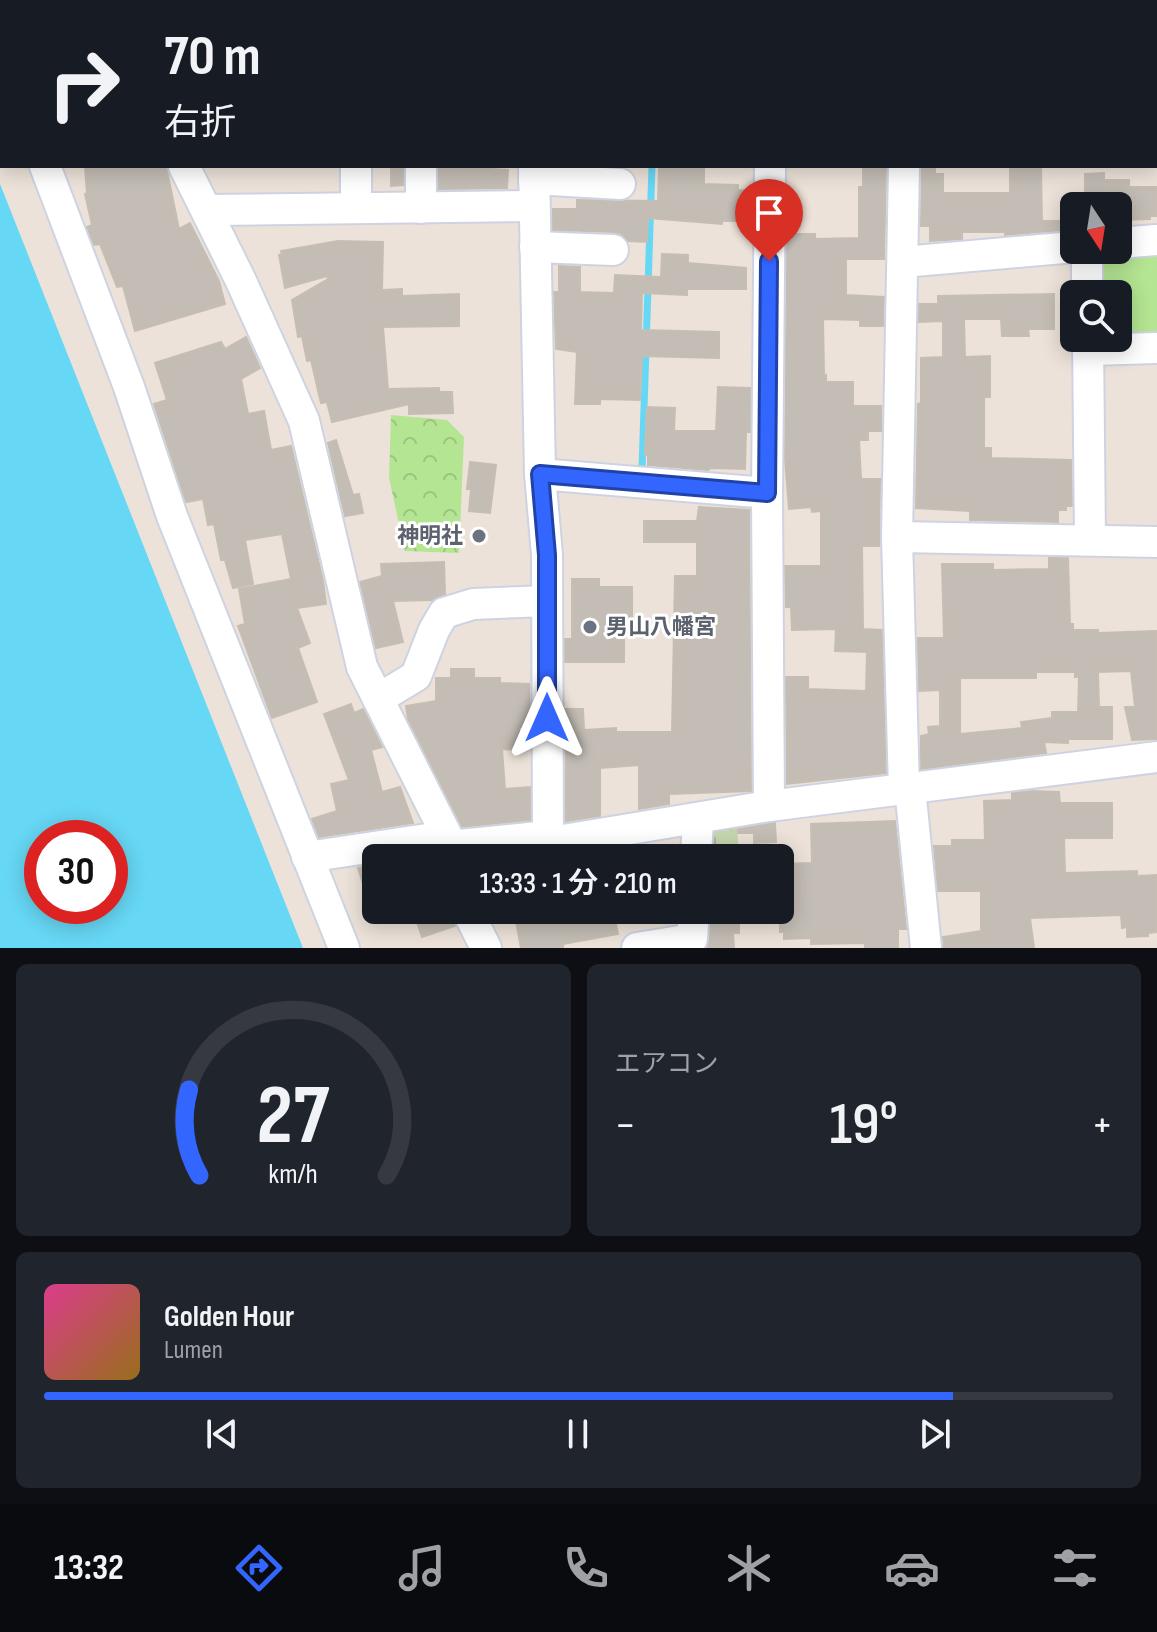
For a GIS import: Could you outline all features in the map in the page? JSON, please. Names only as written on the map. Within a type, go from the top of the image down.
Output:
[{"type":"street","points":[[46,168],[129,387],[172,516],[344,948]]},
{"type":"street","points":[[185,168],[208,210],[304,421],[362,667],[448,844]]},
{"type":"street","points":[[356,168],[356,208]]},
{"type":"street","points":[[421,168],[421,208]]},
{"type":"street","points":[[769,806],[767,493],[770,168]]},
{"type":"street","points":[[904,168],[897,537],[907,788],[926,948]]},
{"type":"street","points":[[208,210],[421,208],[534,184],[620,184]]},
{"type":"street","points":[[534,184],[540,474],[547,555],[548,836]]},
{"type":"street","points":[[1132,242],[1157,240]]},
{"type":"street","points":[[535,247],[613,250]]},
{"type":"street","points":[[903,262],[1060,248]]},
{"type":"street","points":[[1132,347],[1157,348]]},
{"type":"street","points":[[1088,352],[1090,540]]},
{"type":"street","points":[[540,474],[767,493]]},
{"type":"street","points":[[897,537],[1157,542]]},
{"type":"street","points":[[378,699],[416,676],[444,613],[473,604],[547,601]]},
{"type":"street","points":[[476,844],[548,836],[563,840],[769,806],[1157,757]]},
{"type":"street","points":[[697,844],[698,818]]},
{"type":"street","points":[[307,857],[362,853]]},
{"type":"street","points":[[474,924],[486,948]]},
{"type":"street","points":[[637,948],[692,939],[693,924]]},
{"type":"green space","points":[[1157,252],[1157,340],[1132,339],[1132,280],[1097,280],[1097,264],[1132,264],[1132,254]]},
{"type":"green space","points":[[391,415],[447,420],[464,437],[459,553],[405,551],[389,478]]},
{"type":"green space","points":[[737,826],[738,844],[708,844],[709,830]]},
{"type":"water","points":[[0,184],[303,948],[0,948]]},
{"type":"building","points":[[85,168],[166,168],[179,229],[190,223],[219,281],[225,304],[135,331],[123,286],[117,287],[100,244],[94,245],[87,227],[92,225]]},
{"type":"building","points":[[391,168],[403,168],[403,185],[391,186]]},
{"type":"building","points":[[439,168],[508,170],[507,188],[439,189]]},
{"type":"building","points":[[659,168],[704,168],[704,184],[738,185],[738,190],[752,191],[752,221],[722,221],[722,224],[648,218],[647,242],[628,241],[622,234],[614,232],[553,230],[553,209],[577,209],[577,200],[658,201]]},
{"type":"building","points":[[863,168],[886,168],[884,259],[846,259],[846,295],[884,297],[883,326],[860,326],[860,320],[823,319],[824,375],[826,382],[853,382],[853,406],[881,406],[881,431],[868,431],[868,440],[859,440],[861,479],[880,479],[879,546],[862,546],[863,629],[882,630],[886,773],[787,784],[786,677],[808,677],[808,689],[866,691],[867,652],[835,651],[836,629],[792,630],[791,607],[786,607],[785,566],[821,566],[821,511],[812,512],[811,507],[789,509],[785,459],[787,234],[815,234],[815,239],[859,238],[859,187],[863,187]]},
{"type":"building","points":[[922,168],[935,168],[935,174],[943,174],[943,193],[1010,193],[1010,169],[1041,169],[1042,221],[1060,221],[1060,230],[1005,235],[1005,232],[962,232],[962,239],[930,241],[930,226],[921,226]]},
{"type":"building","points":[[1104,173],[1104,180],[1129,180],[1129,187],[1157,187],[1157,216],[1132,220],[1132,192],[1085,192],[1085,174]]},
{"type":"building","points":[[338,241],[383,242],[382,290],[402,289],[402,296],[459,294],[459,326],[383,327],[388,389],[439,388],[439,392],[452,392],[453,413],[409,414],[409,404],[332,422],[327,402],[321,403],[302,336],[298,337],[292,300],[328,279],[327,276],[285,288],[279,255],[281,251]]},
{"type":"building","points":[[662,254],[688,255],[688,263],[746,268],[746,289],[687,289],[687,295],[642,293],[641,330],[719,332],[719,358],[642,356],[640,400],[600,399],[600,404],[575,404],[577,352],[556,349],[554,292],[559,292],[559,266],[580,267],[580,292],[614,293],[615,275],[661,277]]},
{"type":"building","points":[[1054,294],[1054,329],[1028,329],[1029,336],[1002,336],[1001,319],[964,319],[965,357],[990,356],[990,397],[984,397],[984,448],[991,448],[991,458],[1071,460],[1072,506],[1058,510],[1058,522],[970,520],[970,511],[916,508],[921,358],[943,357],[943,321],[919,322],[919,304],[938,304],[938,296]]},
{"type":"building","points":[[246,337],[260,368],[241,379],[248,414],[264,411],[271,450],[291,446],[326,604],[297,608],[310,643],[298,648],[317,702],[272,718],[238,626],[245,624],[239,589],[291,579],[282,534],[245,540],[253,584],[233,588],[225,560],[221,560],[214,524],[208,525],[203,499],[186,502],[154,404],[167,400],[155,363],[221,342],[225,349]]},
{"type":"building","points":[[718,387],[750,388],[750,432],[746,432],[745,469],[708,470],[648,465],[648,455],[645,455],[647,407],[675,408],[674,431],[716,431]]},
{"type":"building","points":[[336,440],[353,495],[359,494],[363,513],[345,516],[328,443]]},
{"type":"building","points":[[470,462],[496,465],[490,513],[469,511],[471,489],[467,489]]},
{"type":"building","points":[[699,507],[749,510],[751,791],[669,794],[669,804],[639,809],[639,765],[600,768],[600,816],[566,821],[566,709],[583,709],[584,730],[616,728],[616,732],[672,732],[675,576],[697,576],[697,542],[644,542],[644,521],[697,521]]},
{"type":"building","points":[[1049,558],[1068,558],[1070,624],[1073,624],[1073,630],[1098,630],[1098,633],[1157,631],[1157,739],[1132,740],[1125,707],[1135,707],[1131,671],[1098,672],[1099,707],[1112,707],[1112,739],[1044,742],[1046,753],[921,769],[921,736],[929,734],[928,727],[940,726],[940,690],[919,691],[918,638],[944,638],[942,564],[993,564],[993,570],[1049,569]],"holes":[[[1036,672],[1075,672],[1075,677],[1079,677],[1078,712],[1052,712],[1052,718],[1021,722],[1022,728],[960,734],[960,678],[1036,678]]]},
{"type":"building","points":[[444,562],[445,594],[434,600],[393,601],[403,642],[376,648],[360,582],[382,576],[381,564]]},
{"type":"building","points":[[572,579],[599,579],[599,587],[632,587],[632,629],[624,629],[624,662],[565,662],[565,639],[572,639]]},
{"type":"building","points":[[451,669],[474,669],[474,678],[500,678],[500,683],[529,684],[530,727],[519,727],[519,750],[502,749],[505,789],[530,787],[530,820],[462,827],[408,719],[406,706],[436,701],[436,678],[451,678]]},
{"type":"building","points":[[351,704],[354,713],[363,709],[382,747],[371,750],[382,792],[400,787],[413,823],[319,837],[312,819],[337,811],[331,784],[349,780],[324,714]]},
{"type":"building","points":[[1059,792],[1060,803],[1112,803],[1112,838],[1064,838],[1065,873],[1137,871],[1137,876],[1157,875],[1157,932],[1148,933],[1148,936],[1127,937],[1127,927],[1122,928],[1121,915],[1030,918],[1034,948],[944,948],[943,937],[981,931],[981,891],[938,891],[934,846],[952,846],[952,840],[985,840],[984,801],[1012,800],[1012,793]]},
{"type":"building","points":[[895,821],[906,929],[898,929],[898,948],[865,948],[865,943],[811,944],[811,938],[784,939],[780,924],[794,924],[794,864],[812,863],[811,824]]},
{"type":"building","points":[[775,823],[776,842],[754,843],[754,833],[738,833],[738,829]]},
{"type":"building","points":[[418,924],[455,926],[422,937]]},
{"type":"building","points":[[517,924],[616,924],[618,934],[563,944],[563,948],[521,948]]},
{"type":"building","points":[[711,924],[739,924],[739,933],[733,933],[734,948],[708,948]]},
{"type":"waterway","points":[[642,469],[652,168]]},
{"type":"place","name":"神明社","points":[[479,536]]},
{"type":"place","name":"男山八幡宮","points":[[590,627]]},
{"type":"route","points":[[547,718],[547,555],[540,474],[767,493],[769,261]]}]
